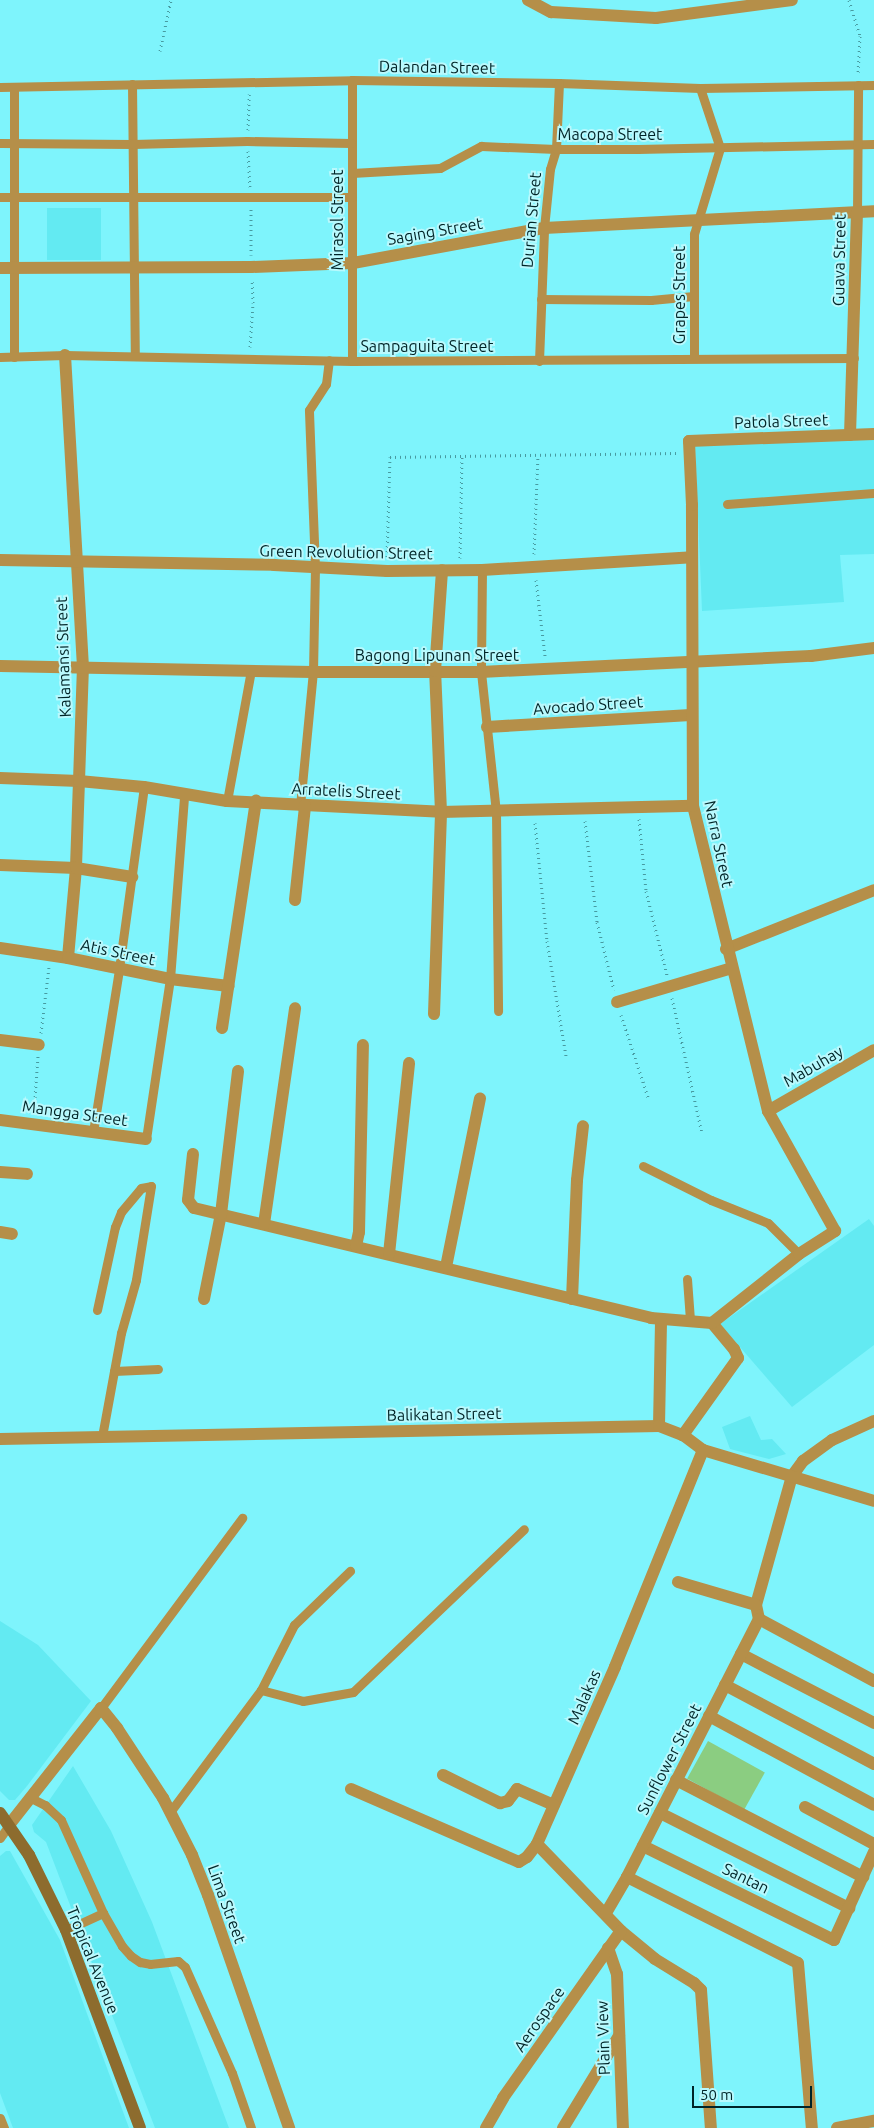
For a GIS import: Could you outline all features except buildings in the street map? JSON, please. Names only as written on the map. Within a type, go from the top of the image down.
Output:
[{"type":"street","points":[[528,0],[551,12],[656,18],[792,0]]},
{"type":"street","name":"Saging Street","points":[[0,268],[251,267],[353,263],[544,228],[874,210]]},
{"type":"street","name":"Guava Street","points":[[850,435],[854,358],[856,212]]},
{"type":"street","name":"Kalamansi Street","points":[[65,356],[75,561],[83,666],[76,868],[68,958]]},
{"type":"street","name":"Patola Street","points":[[689,447],[874,434]]},
{"type":"street","name":"Narra Street","points":[[689,447],[696,505],[692,557],[694,662],[691,715],[692,806],[726,949],[768,1111],[835,1231],[799,1254]]},
{"type":"street","name":"Green Revolution Street","points":[[0,560],[387,571],[482,570],[692,557]]},
{"type":"street","points":[[434,1014],[441,812],[435,671],[442,570]]},
{"type":"street","name":"Bagong Lipunan Street","points":[[0,666],[83,666],[313,672],[482,672],[811,656],[874,648]]},
{"type":"street","name":"Avocado Street","points":[[487,727],[691,715]]},
{"type":"street","name":"Arratelis Street","points":[[0,778],[79,781],[144,788],[227,801],[441,812],[692,806]]},
{"type":"street","points":[[222,1028],[256,801]]},
{"type":"street","points":[[295,900],[303,806]]},
{"type":"street","points":[[0,864],[76,868],[132,877]]},
{"type":"street","points":[[726,949],[874,890]]},
{"type":"street","name":"Atis Street","points":[[0,948],[68,958],[170,979],[229,986]]},
{"type":"street","points":[[617,1002],[732,968]]},
{"type":"street","points":[[264,1224],[295,1008]]},
{"type":"street","points":[[0,1040],[39,1045]]},
{"type":"street","points":[[356,1246],[359,1232],[363,1045]]},
{"type":"street","name":"Mabuhay","points":[[768,1111],[874,1050]]},
{"type":"street","points":[[388,1254],[409,1063]]},
{"type":"street","points":[[204,1299],[222,1214],[238,1071]]},
{"type":"street","points":[[446,1268],[480,1098]]},
{"type":"street","name":"Mangga Street","points":[[0,1120],[146,1139]]},
{"type":"street","points":[[572,1299],[577,1180],[583,1126]]},
{"type":"street","points":[[193,1154],[188,1200],[194,1208],[661,1320],[690,1320],[712,1323],[734,1349],[738,1358],[683,1435]]},
{"type":"street","points":[[0,1172],[27,1174]]},
{"type":"street","points":[[712,1323],[799,1254]]},
{"type":"street","points":[[659,1426],[661,1320]]},
{"type":"street","points":[[874,1421],[832,1440],[803,1461],[792,1476],[756,1605],[759,1619],[874,1681]]},
{"type":"street","name":"Balikatan Street","points":[[0,1439],[659,1426],[683,1435],[703,1450],[874,1501]]},
{"type":"street","name":"Malakas","points":[[537,1844],[615,1667],[703,1450]]},
{"type":"street","points":[[678,1582],[756,1605]]},
{"type":"street","name":"Sunflower Street","points":[[606,1913],[627,1877],[759,1619]]},
{"type":"street","points":[[741,1654],[874,1724]]},
{"type":"street","points":[[725,1685],[874,1764]]},
{"type":"street","points":[[9,1825],[101,1708]]},
{"type":"street","name":"Lima Street","points":[[101,1708],[130,1747],[170,1812],[192,1855],[208,1895],[289,2128]]},
{"type":"street","points":[[709,1716],[874,1805]]},
{"type":"street","points":[[443,1775],[500,1802],[508,1802],[517,1789],[554,1805]]},
{"type":"street","points":[[676,1780],[863,1877]]},
{"type":"street","points":[[351,1789],[519,1862],[527,1857],[537,1844],[606,1913],[621,1931],[655,1959],[694,1983],[701,1990],[711,2128]]},
{"type":"street","points":[[805,1808],[874,1844]]},
{"type":"street","points":[[660,1812],[849,1908],[874,1852]]},
{"type":"street","name":"Tropical Avenue","points":[[0,1813],[29,1855],[66,1930],[140,2128]]},
{"type":"street","name":"Santan","points":[[643,1846],[834,1940],[849,1908]]},
{"type":"street","points":[[627,1877],[798,1963],[812,2128]]},
{"type":"street","name":"Aerospace","points":[[486,2128],[503,2098],[621,1931]]},
{"type":"street","name":"Plain View","points":[[608,1948],[617,1974],[623,2128]]},
{"type":"street","points":[[563,2128],[619,2036]]},
{"type":"street","points":[[836,2128],[874,2121]]},
{"type":"lane","name":"Dalandan Street","points":[[0,87],[352,80],[559,83],[700,88],[874,85]]},
{"type":"lane","name":"Mirasol Street","points":[[352,80],[352,360]]},
{"type":"lane","name":"Durian Street","points":[[539,361],[544,228],[550,169],[556,149],[559,83]]},
{"type":"lane","points":[[132,84],[134,356]]},
{"type":"lane","name":"Guava Street","points":[[856,212],[859,144],[858,85]]},
{"type":"lane","points":[[14,87],[14,357]]},
{"type":"lane","points":[[700,88],[720,148]]},
{"type":"lane","points":[[0,143],[132,144],[248,141],[351,143]]},
{"type":"lane","name":"Macopa Street","points":[[352,173],[440,168],[481,146],[556,149],[720,148],[874,144]]},
{"type":"lane","name":"Grapes Street","points":[[694,358],[694,234],[720,148]]},
{"type":"lane","points":[[0,198],[352,197]]},
{"type":"lane","points":[[541,299],[651,300],[694,296]]},
{"type":"lane","name":"Sampaguita Street","points":[[0,357],[134,356],[330,360],[539,361],[694,358],[854,358]]},
{"type":"lane","points":[[303,806],[313,672],[315,568],[309,410],[326,384],[330,360]]},
{"type":"lane","points":[[727,504],[874,493]]},
{"type":"lane","points":[[482,570],[482,672],[496,812],[498,1012]]},
{"type":"lane","points":[[227,801],[251,670]]},
{"type":"lane","points":[[93,1132],[119,969],[144,788]]},
{"type":"lane","points":[[146,1139],[170,979],[184,795]]},
{"type":"lane","points":[[643,1166],[711,1200],[768,1223],[799,1254]]},
{"type":"lane","points":[[97,1310],[115,1227],[121,1212],[141,1188],[151,1186],[136,1280],[121,1333],[102,1437]]},
{"type":"lane","points":[[687,1279],[690,1320]]},
{"type":"lane","points":[[114,1371],[158,1369]]},
{"type":"lane","points":[[101,1708],[242,1518]]},
{"type":"lane","points":[[261,1690],[303,1701],[353,1692],[524,1529]]},
{"type":"lane","points":[[170,1812],[261,1690],[294,1625],[350,1570]]},
{"type":"lane","points":[[31,1798],[45,1805],[60,1820],[103,1913],[122,1946],[131,1956],[140,1962],[150,1964],[178,1961],[185,1967],[232,2073],[251,2128]]},
{"type":"lane","points":[[0,1838],[9,1825]]},
{"type":"lane","points":[[66,1930],[103,1913]]},
{"type":"lane","points":[[0,2118],[4,2128]]},
{"type":"path","points":[[160,51],[171,0]]},
{"type":"path","points":[[849,0],[860,36],[858,85]]},
{"type":"path","points":[[249,359],[253,303],[248,141],[250,81]]},
{"type":"path","points":[[387,571],[390,458],[689,447]]},
{"type":"path","points":[[460,569],[462,456]]},
{"type":"path","points":[[583,809],[597,922],[617,1002],[649,1100]]},
{"type":"path","points":[[533,810],[547,941],[566,1056]]},
{"type":"shaded area","points":[[47,208],[101,208],[101,260],[47,260]]},
{"type":"shaded area","points":[[874,437],[874,554],[840,555],[844,602],[702,611],[695,443]]},
{"type":"shaded area","points":[[869,1219],[874,1226],[874,1345],[792,1407],[720,1324]]},
{"type":"shaded area","points":[[750,1416],[761,1440],[772,1439],[786,1454],[769,1459],[730,1449],[722,1427]]},
{"type":"shaded area","points":[[0,1621],[38,1645],[91,1701],[15,1800],[9,1800],[0,1791]]},
{"type":"shaded area","points":[[73,1766],[111,1831],[152,1922],[229,2128],[155,2128],[46,1842],[34,1832],[32,1825]]},
{"type":"shaded area","points":[[6,1851],[10,1851],[60,1940],[129,2128],[13,2128],[0,2093],[0,1856]]},
{"type":"green space","points":[[708,1741],[765,1773],[744,1810],[687,1779]]}]
